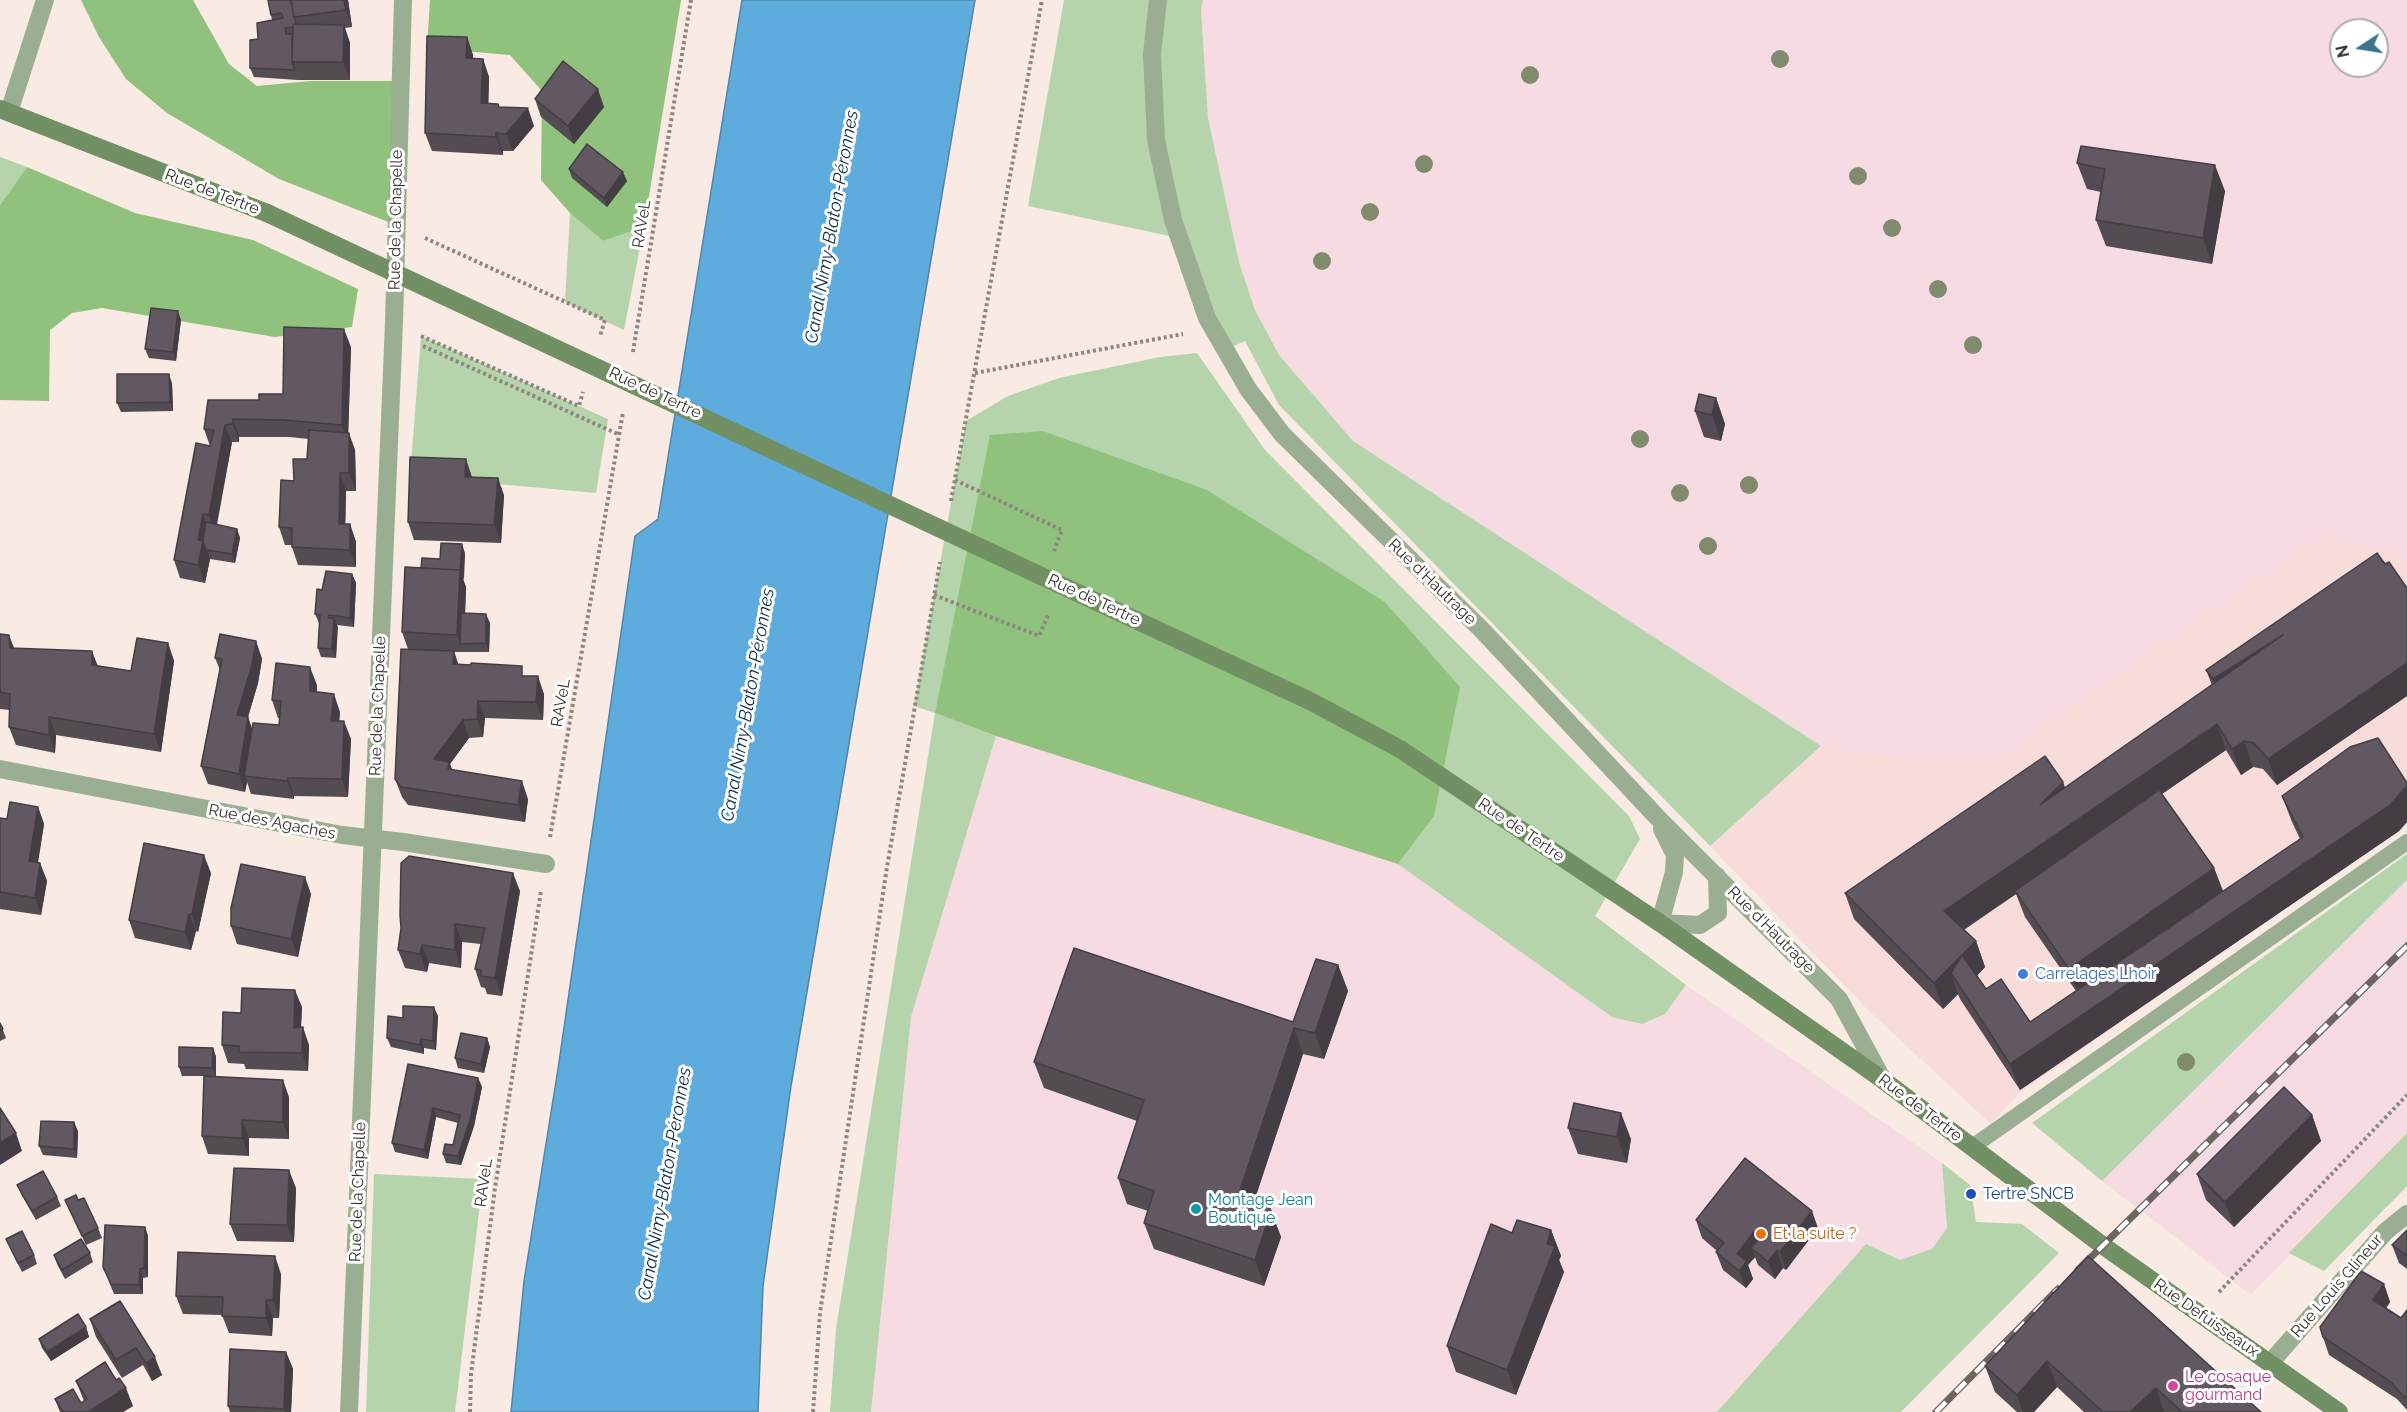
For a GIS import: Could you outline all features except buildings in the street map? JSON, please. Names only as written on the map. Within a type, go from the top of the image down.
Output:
[{"type":"street","points":[[5,111],[45,0]]},
{"type":"street","name":"Rue de la Chapelle","points":[[349,1412],[394,322],[403,0]]},
{"type":"street","name":"Rue d'Hautrage","points":[[1158,0],[1152,54],[1156,140],[1173,220],[1207,318],[1248,389],[1282,434],[1482,630],[1656,816],[1839,999],[1883,1080]]},
{"type":"street","name":"Rue de Tertre","points":[[5,111],[267,213],[1300,696],[1400,749],[1660,922],[1883,1080],[2102,1245]]},
{"type":"street","name":"Rue des Agaches","points":[[0,768],[342,835],[546,864]]},
{"type":"street","points":[[1656,816],[1675,855],[1674,872],[1660,922],[1700,925],[1718,913],[1717,876]]},
{"type":"street","name":"Rue Louis Glineur","points":[[2270,1363],[2385,1232],[2407,1214]]},
{"type":"street","name":"Rue Defuisseaux","points":[[2102,1245],[2339,1412]]},
{"type":"lane","points":[[1972,1147],[2407,842]]},
{"type":"path","name":"RAVeL","points":[[633,353],[691,0]]},
{"type":"path","points":[[951,503],[1042,0]]},
{"type":"path","points":[[396,225],[605,320]]},
{"type":"path","points":[[394,322],[579,406]]},
{"type":"path","points":[[975,373],[1213,328]]},
{"type":"path","points":[[421,336],[420,344],[620,435]]},
{"type":"path","name":"RAVeL","points":[[470,1412],[471,1374],[495,1188],[546,864],[623,411]]},
{"type":"path","points":[[955,480],[1062,530]]},
{"type":"path","points":[[813,1412],[820,1313],[876,937],[940,561]]},
{"type":"path","points":[[934,595],[1039,636]]},
{"type":"path","points":[[2199,1312],[2407,1095]]},
{"type":"shaded area","points":[[1203,0],[2407,0],[2407,561],[2323,536],[1991,763],[1857,754],[1821,746],[1432,501],[1353,441],[1279,355],[1255,310],[1239,262],[1208,118],[1201,9]]},
{"type":"shaded area","points":[[2323,536],[2407,561],[2407,823],[2399,832],[2323,882],[2019,1093],[1991,1124],[1870,1012],[1710,846],[1821,746],[1857,754],[1991,763]]},
{"type":"shaded area","points":[[996,736],[1398,864],[1612,1017],[1665,1014],[1686,985],[1942,1163],[1947,1228],[1932,1249],[1900,1260],[1866,1244],[1717,1412],[871,1412],[911,1017]]},
{"type":"shaded area","points":[[2407,880],[2407,1133],[2251,1295],[2102,1181]]},
{"type":"green space","points":[[81,0],[193,0],[229,64],[257,86],[310,81],[399,81],[396,225],[279,179],[167,113],[126,79],[99,37]]},
{"type":"green space","points":[[430,0],[681,0],[644,227],[603,241],[570,213],[541,180],[542,91],[510,55],[427,48]]},
{"type":"green space","points":[[1064,0],[1203,0],[1201,9],[1208,118],[1239,262],[1255,310],[1279,355],[1353,441],[1821,746],[1710,846],[1279,405],[1245,341],[1227,349],[1179,238],[1028,206]]},
{"type":"green space","points":[[0,157],[27,167],[0,205]]},
{"type":"green space","points":[[27,167],[135,213],[253,240],[358,289],[352,327],[275,337],[102,308],[72,313],[50,330],[49,401],[0,400],[0,205]]},
{"type":"green space","points":[[570,213],[603,241],[644,227],[624,330],[565,302]]},
{"type":"green space","points":[[421,336],[608,419],[596,493],[410,476]]},
{"type":"green space","points":[[1197,353],[1265,450],[1629,816],[1640,839],[1595,916],[1686,985],[1665,1014],[1642,1024],[1612,1017],[1398,864],[1434,815],[935,713],[914,706],[966,421],[1008,396],[1059,378],[1160,357]]},
{"type":"green space","points":[[1043,431],[1207,490],[1385,602],[1460,687],[1434,816],[1398,864],[996,736],[935,713],[990,435]]},
{"type":"green space","points":[[935,713],[996,736],[911,1017],[871,1412],[830,1412],[836,1329]]},
{"type":"green space","points":[[2407,854],[2407,880],[2102,1181],[2032,1123]]},
{"type":"green space","points":[[2407,1133],[2407,1186],[2324,1271],[2289,1253]]},
{"type":"green space","points":[[1942,1163],[1970,1185],[1976,1222],[2022,1224],[2059,1253],[1901,1412],[1717,1412],[1866,1244],[1900,1260],[1932,1249],[1947,1228]]},
{"type":"green space","points":[[374,1174],[483,1179],[455,1412],[366,1412]]},
{"type":"water","name":"Canal Nimy-Blaton-Péronnes","points":[[742,0],[975,0],[791,1086],[763,1286],[758,1412],[511,1412],[524,1281],[558,1069],[635,536],[658,519]]},
{"type":"railway","points":[[2078,1270],[2407,946]]},
{"type":"railway","points":[[1936,1412],[2058,1289]]},
{"type":"place","name":"Carrelages Lhoir","points":[[2023,974]]},
{"type":"place","name":"Tertre SNCB","points":[[1971,1194]]},
{"type":"place","name":"Montage Jean Boutique","points":[[1196,1209]]},
{"type":"place","name":"Et la suite ?","points":[[1761,1234]]},
{"type":"place","name":"Le cosaque gourmand","points":[[2173,1386]]}]
